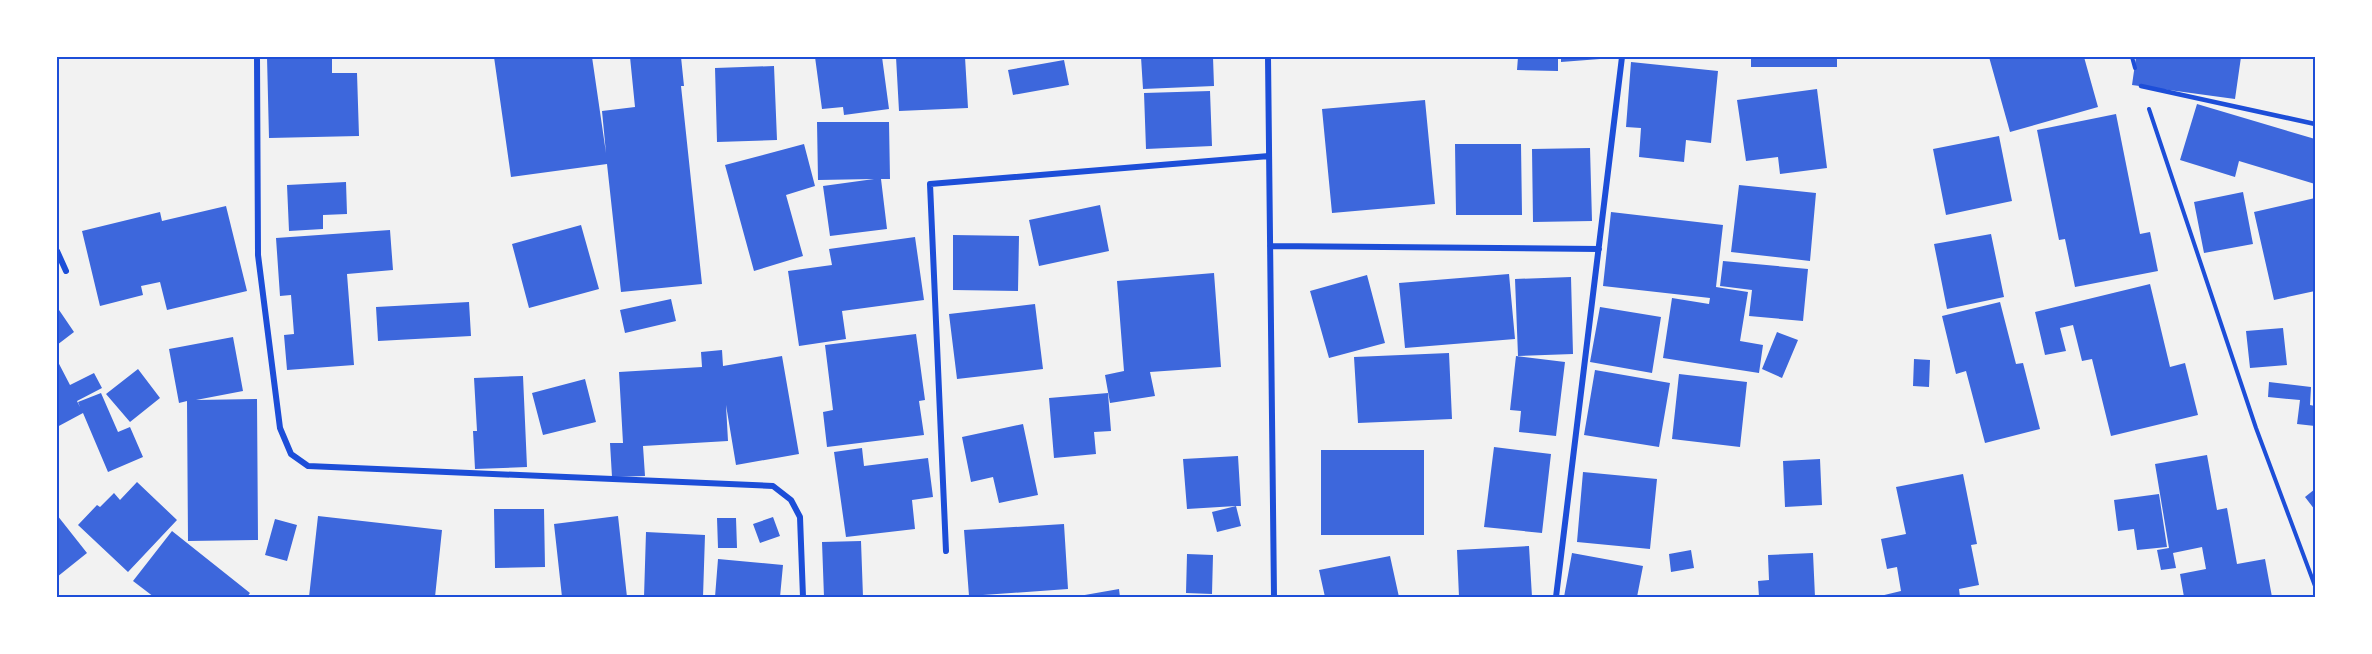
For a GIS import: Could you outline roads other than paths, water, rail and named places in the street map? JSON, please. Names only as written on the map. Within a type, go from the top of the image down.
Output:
[{"type":"street","points":[[258,57],[258,255],[280,428],[291,454],[308,466],[773,486],[791,500],[800,517],[803,597]]},
{"type":"street","points":[[1268,57],[1274,597]]},
{"type":"street","points":[[1556,597],[1622,57]]},
{"type":"street","points":[[946,550],[930,184],[1269,156]]},
{"type":"street","points":[[1270,246],[1599,249]]},
{"type":"street","points":[[57,251],[66,271]]},
{"type":"lane","points":[[2141,86],[2315,124]]}]
